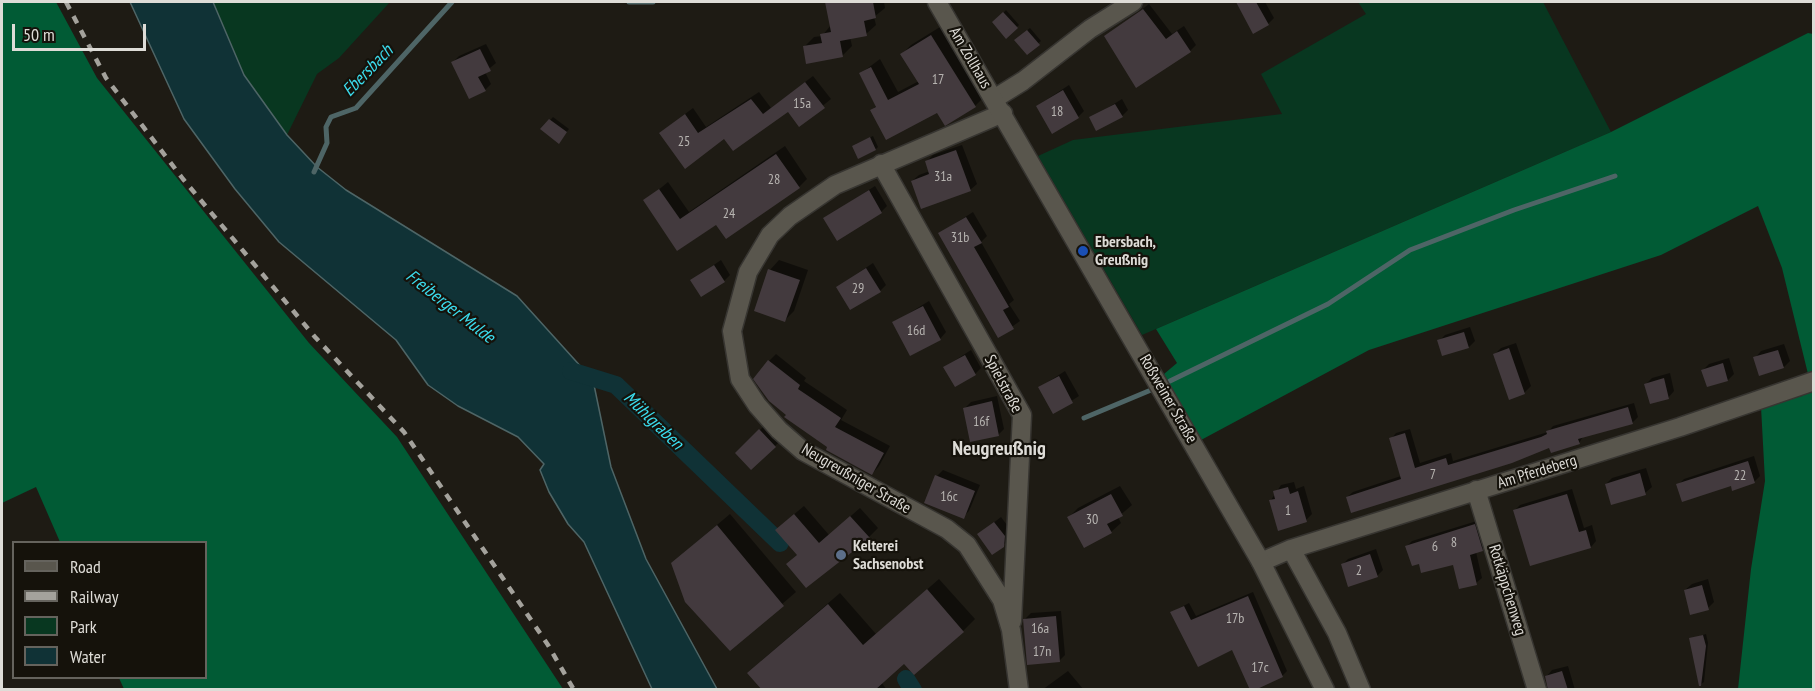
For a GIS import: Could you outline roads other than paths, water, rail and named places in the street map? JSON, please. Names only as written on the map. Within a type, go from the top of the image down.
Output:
[{"type":"street","name":"Am Zollhaus","points":[[937,2],[999,106]]},
{"type":"street","name":"Neugreußniger Straße","points":[[1019,690],[1011,630],[1002,600],[967,544],[947,529],[803,451],[772,422],[740,379],[732,331],[748,272],[770,235],[790,216],[835,185],[999,106],[1023,81],[1090,29],[1133,2]]},
{"type":"street","name":"Roßweiner Straße","points":[[999,106],[1261,562],[1325,690]]},
{"type":"street","name":"Spielstraße","points":[[881,164],[1022,415],[1011,630]]},
{"type":"street","name":"Am Pferdeberg","points":[[1261,562],[1291,549],[1680,427],[1814,381]]},
{"type":"street","name":"Rotkäppchenweg","points":[[1476,490],[1537,690]]},
{"type":"street","points":[[1291,549],[1337,633],[1361,690]]},
{"type":"water","name":"Freiberger Mulde","points":[[130,2],[213,2],[244,75],[287,135],[317,167],[346,190],[517,296],[593,380],[611,467],[646,559],[717,689],[652,689],[584,542],[568,524],[549,492],[540,470],[544,464],[518,437],[458,406],[428,385],[396,340],[279,242],[235,189],[184,119]]},
{"type":"waterway","name":"Ebersbach","points":[[314,172],[327,143],[326,127],[331,117],[356,108],[452,2]]},
{"type":"waterway","name":"Ebersbach","points":[[629,2],[653,2]]},
{"type":"waterway","points":[[1170,381],[1328,304],[1410,250],[1514,210],[1615,176]]},
{"type":"waterway","name":"Mühlgraben","points":[[571,371],[616,385],[780,543]]},
{"type":"waterway","points":[[1084,418],[1151,390]]},
{"type":"waterway","name":"Mühlgraben","points":[[906,679],[913,690]]},
{"type":"railway","points":[[66,2],[106,78],[183,179],[315,337],[404,432],[548,645],[574,690]]},
{"type":"place","name":"Ebersbach, Greußnig","points":[[1083,251]]},
{"type":"place","name":"Kelterei Sachsenobst","points":[[841,555]]},
{"type":"district","name":"Neugreußnig","points":[[999,449]]}]
